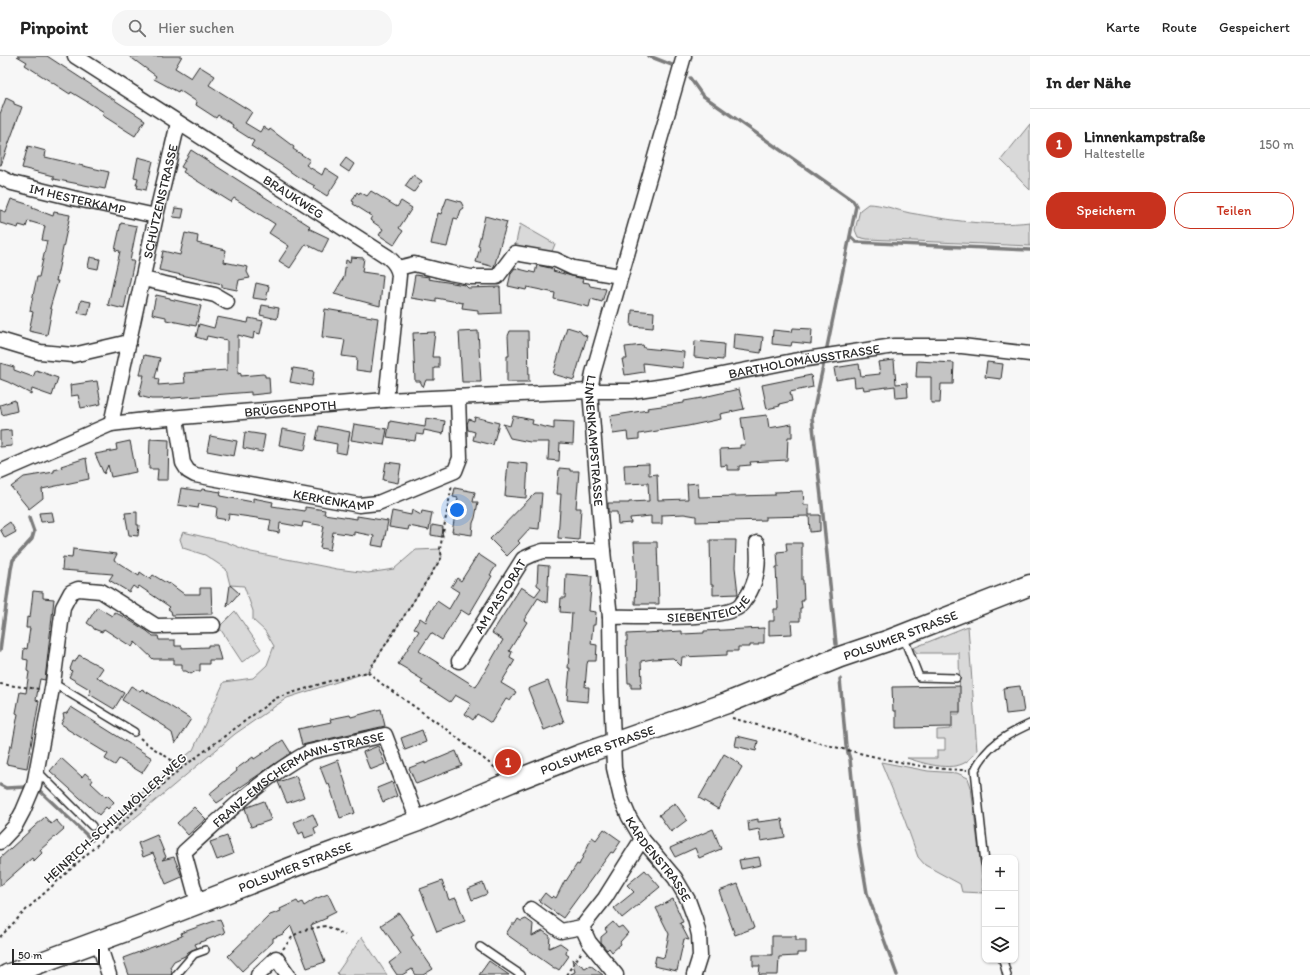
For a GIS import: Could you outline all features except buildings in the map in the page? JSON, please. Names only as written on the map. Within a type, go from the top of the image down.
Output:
[{"type":"main road","name":"POLSUMER STRASSE","points":[[7,975],[418,821],[511,782],[613,743],[727,703],[825,663],[1030,585]]},
{"type":"street","name":"BRAUKWEG","points":[[75,56],[388,257],[398,268]]},
{"type":"street","name":"LINNENKAMPSTRASSE","points":[[613,743],[610,617],[590,391],[592,373],[684,56]]},
{"type":"street","name":"SCHÜTZENSTRASSE","points":[[111,424],[156,216],[178,123]]},
{"type":"street","name":"IM HESTERKAMP","points":[[0,176],[20,184],[73,198],[156,216]]},
{"type":"street","points":[[386,400],[399,282],[398,268],[414,264],[457,274],[497,277],[515,253],[556,260],[573,268],[620,276]]},
{"type":"street","points":[[143,279],[215,295],[227,302]]},
{"type":"street","points":[[0,340],[40,352],[73,355],[129,342]]},
{"type":"street","name":"BARTHOLOMÄUSSTRASSE","points":[[590,391],[632,391],[671,385],[793,361],[894,346],[962,346],[1024,353]]},
{"type":"street","name":"BRÜGGENPOTH","points":[[0,472],[111,424],[386,400],[590,391]]},
{"type":"street","name":"KERKENKAMP","points":[[176,418],[183,463],[188,471],[195,476],[359,504],[378,504],[456,471],[460,458],[458,396]]},
{"type":"street","name":"SIEBENTEICHE","points":[[610,617],[707,616],[724,613],[740,606],[749,594],[756,579],[758,562],[756,543]]},
{"type":"street","name":"AM PASTORAT","points":[[459,661],[523,559],[543,551],[603,551]]},
{"type":"street","points":[[0,842],[15,826],[23,811],[29,798],[37,771],[52,687],[63,607],[71,592],[78,589],[101,591],[156,626],[213,625]]},
{"type":"street","name":"FRANZ-EMSCHERMANN-STRASSE","points":[[198,903],[184,852],[255,788],[309,752],[385,735],[418,821]]},
{"type":"street","name":"KARDENSTRASSE","points":[[613,743],[614,768],[621,798],[629,817],[642,839],[675,878],[688,900],[695,919],[699,935],[700,956],[694,975]]},
{"type":"street","points":[[531,909],[561,931],[582,927],[606,898],[642,839]]},
{"type":"street","points":[[582,927],[589,942],[616,975]]},
{"type":"street","points":[[98,941],[109,975]]},
{"type":"street","points":[[258,975],[276,958],[288,975]]},
{"type":"lane","points":[[902,634],[919,677],[956,678]]},
{"type":"lane","points":[[52,687],[134,732]]},
{"type":"lane","points":[[984,855],[974,770],[986,751],[994,744],[1030,724]]},
{"type":"lane","points":[[37,771],[92,826]]},
{"type":"lane","points":[[480,947],[520,975]]},
{"type":"lane","points":[[176,975],[194,954],[205,950]]},
{"type":"lane","points":[[1004,963],[1007,975]]},
{"type":"path","points":[[453,481],[440,549],[442,557],[368,672],[382,684],[442,726],[494,766],[511,782]]},
{"type":"path","name":"HEINRICH-SCHILLMÖLLER-WEG","points":[[0,937],[27,910],[179,770],[276,698],[332,680],[368,672]]},
{"type":"path","points":[[0,684],[52,687]]},
{"type":"path","points":[[727,703],[732,718],[859,754],[928,768],[974,770]]},
{"type":"path","points":[[134,732],[150,746],[170,759],[179,770]]},
{"type":"path","points":[[276,958],[293,936],[303,930],[326,926],[345,935]]},
{"type":"path","points":[[566,975],[589,942]]},
{"type":"shaded area","points":[[1030,124],[1030,190],[1001,160]]},
{"type":"shaded area","points":[[868,204],[884,206],[910,213],[970,222],[999,224],[1030,222],[1030,246],[867,239],[858,237],[855,230],[860,210]]},
{"type":"shaded area","points":[[520,224],[555,244],[551,254],[515,247]]},
{"type":"shaded area","points":[[183,532],[226,542],[251,552],[337,569],[368,573],[394,569],[416,550],[440,549],[442,557],[368,672],[287,698],[235,734],[118,832],[112,818],[193,750],[224,682],[253,678],[267,665],[274,646],[265,631],[253,620],[253,611],[244,586],[230,585],[226,569],[205,555],[183,548],[180,539]]},
{"type":"shaded area","points":[[235,611],[261,649],[242,662],[219,627]]},
{"type":"shaded area","points":[[968,626],[977,751],[966,762],[953,766],[936,766],[907,758],[937,758],[937,750],[945,750],[945,739],[937,739],[937,730],[951,729],[950,714],[960,714],[959,653],[917,653],[913,648]]},
{"type":"shaded area","points":[[881,762],[928,771],[957,773],[968,778],[971,787],[982,877],[982,893],[962,892],[960,884],[925,865],[918,857]]},
{"type":"shaded area","points":[[362,937],[387,975],[339,975],[337,973]]},
{"type":"waterway","points":[[649,56],[672,65]]},
{"type":"waterway","points":[[690,78],[702,95],[853,201],[856,206],[850,236],[856,242],[1030,250]]},
{"type":"waterway","points":[[826,352],[850,236]]},
{"type":"waterway","points":[[824,362],[812,418],[836,644]]},
{"type":"waterway","points":[[0,650],[13,560],[32,539],[34,532],[29,518]]},
{"type":"waterway","points":[[840,679],[846,746],[850,759],[858,839],[867,893],[897,975]]},
{"type":"waterway","points":[[0,785],[6,788],[26,787]]},
{"type":"waterway","points":[[40,791],[92,840]]},
{"type":"place","name":"Linnenkampstraße","points":[[508,762]]}]
